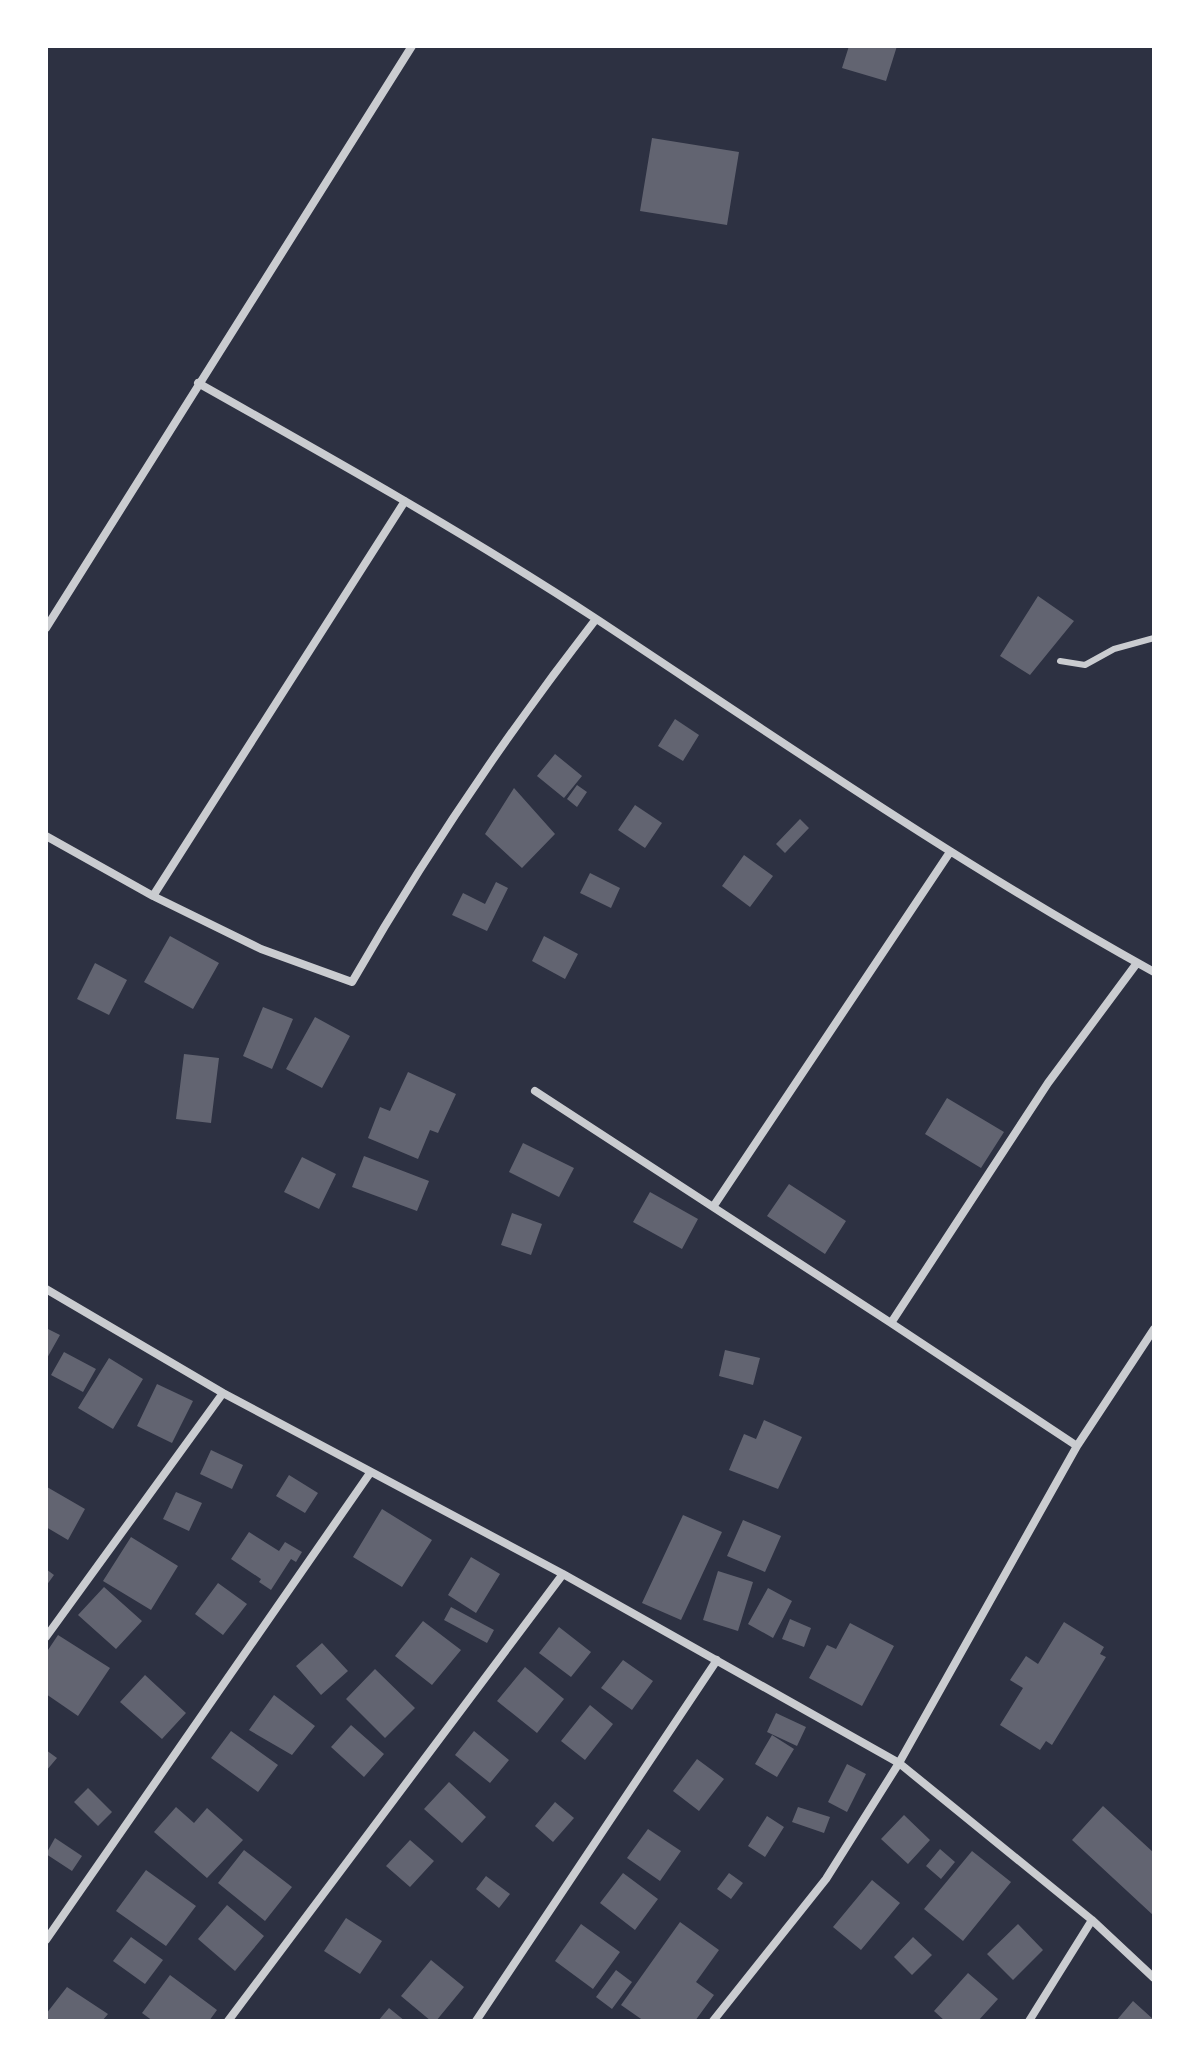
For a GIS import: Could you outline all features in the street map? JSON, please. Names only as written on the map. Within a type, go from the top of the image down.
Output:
[{"type":"street","points":[[46,628],[412,46]]},
{"type":"street","points":[[198,383],[405,501],[596,619],[950,852],[1154,972]]},
{"type":"street","points":[[153,896],[405,501]]},
{"type":"street","points":[[46,836],[153,896],[261,949],[352,982],[419,865],[544,686],[596,619]]},
{"type":"street","points":[[713,1207],[950,852]]},
{"type":"street","points":[[891,1323],[1048,1083],[1137,963]]},
{"type":"street","points":[[535,1091],[1077,1446]]},
{"type":"street","points":[[46,1289],[223,1393],[563,1574],[899,1763],[1092,1920],[1154,1978]]},
{"type":"street","points":[[713,2021],[826,1879],[899,1763],[1077,1446],[1154,1329]]},
{"type":"street","points":[[46,1637],[223,1393]]},
{"type":"street","points":[[46,1940],[370,1473]]},
{"type":"street","points":[[228,2021],[563,1574]]},
{"type":"street","points":[[476,2021],[717,1660]]},
{"type":"street","points":[[1029,2021],[1092,1920]]},
{"type":"lane","points":[[1060,661],[1085,665],[1114,649],[1154,638]]},
{"type":"building","points":[[849,46],[897,46],[886,81],[842,68]]},
{"type":"building","points":[[652,138],[739,152],[727,225],[640,211]]},
{"type":"building","points":[[1038,596],[1074,621],[1030,675],[1000,656]]},
{"type":"building","points":[[675,719],[699,735],[683,761],[658,746]]},
{"type":"building","points":[[555,754],[582,776],[564,798],[537,776]]},
{"type":"building","points":[[577,785],[587,792],[577,807],[567,799]]},
{"type":"building","points":[[514,788],[555,834],[522,868],[485,834]]},
{"type":"building","points":[[635,805],[662,823],[645,848],[618,830]]},
{"type":"building","points":[[800,819],[809,828],[785,853],[776,844]]},
{"type":"building","points":[[744,855],[773,876],[750,907],[722,886]]},
{"type":"building","points":[[590,873],[620,888],[611,908],[580,893]]},
{"type":"building","points":[[496,882],[508,888],[487,931],[452,915],[463,893],[485,904]]},
{"type":"building","points":[[170,936],[219,963],[193,1009],[144,982]]},
{"type":"building","points":[[544,936],[578,954],[565,979],[532,961]]},
{"type":"building","points":[[95,963],[127,980],[109,1015],[77,999]]},
{"type":"building","points":[[263,1007],[293,1019],[272,1069],[243,1056]]},
{"type":"building","points":[[315,1017],[350,1036],[322,1088],[286,1069]]},
{"type":"building","points":[[184,1054],[219,1058],[211,1123],[176,1119]]},
{"type":"building","points":[[408,1072],[456,1094],[438,1133],[430,1130],[418,1159],[368,1138],[380,1107],[390,1111]]},
{"type":"building","points":[[947,1098],[1004,1132],[981,1168],[925,1134]]},
{"type":"building","points":[[523,1143],[574,1168],[559,1197],[509,1172]]},
{"type":"building","points":[[364,1156],[429,1181],[417,1211],[352,1187]]},
{"type":"building","points":[[302,1157],[336,1174],[319,1209],[284,1192]]},
{"type":"building","points":[[789,1184],[846,1221],[825,1254],[767,1216]]},
{"type":"building","points":[[650,1192],[698,1219],[682,1249],[633,1222]]},
{"type":"building","points":[[512,1213],[542,1224],[531,1255],[501,1245]]},
{"type":"building","points":[[46,1328],[60,1335],[46,1360]]},
{"type":"building","points":[[725,1350],[760,1358],[753,1385],[719,1376]]},
{"type":"building","points":[[64,1352],[96,1369],[83,1392],[51,1375]]},
{"type":"building","points":[[109,1358],[143,1379],[113,1429],[78,1408]]},
{"type":"building","points":[[157,1384],[193,1401],[172,1443],[137,1426]]},
{"type":"building","points":[[764,1420],[802,1437],[778,1489],[729,1470],[744,1434],[756,1439]]},
{"type":"building","points":[[211,1450],[243,1465],[232,1489],[200,1474]]},
{"type":"building","points":[[289,1475],[318,1493],[305,1513],[276,1496]]},
{"type":"building","points":[[47,1487],[85,1509],[68,1540],[46,1527]]},
{"type":"building","points":[[176,1492],[202,1503],[189,1531],[163,1519]]},
{"type":"building","points":[[382,1509],[432,1540],[402,1587],[353,1557]]},
{"type":"building","points":[[683,1515],[722,1532],[681,1620],[642,1603]]},
{"type":"building","points":[[743,1520],[781,1536],[765,1572],[727,1556]]},
{"type":"building","points":[[249,1532],[279,1551],[285,1542],[302,1552],[296,1562],[291,1559],[271,1590],[259,1582],[261,1579],[231,1559]]},
{"type":"building","points":[[131,1537],[178,1566],[151,1610],[103,1581]]},
{"type":"building","points":[[471,1557],[500,1574],[476,1613],[448,1595]]},
{"type":"building","points":[[46,1569],[54,1575],[46,1586]]},
{"type":"building","points":[[718,1571],[753,1582],[738,1631],[703,1620]]},
{"type":"building","points":[[218,1583],[247,1604],[223,1635],[195,1614]]},
{"type":"building","points":[[104,1587],[142,1621],[116,1649],[78,1615]]},
{"type":"building","points":[[768,1588],[792,1601],[773,1638],[748,1624]]},
{"type":"building","points":[[451,1607],[494,1630],[487,1643],[444,1620]]},
{"type":"building","points":[[790,1619],[811,1628],[804,1647],[782,1639]]},
{"type":"building","points":[[423,1621],[461,1650],[432,1685],[395,1656]]},
{"type":"building","points":[[1064,1622],[1104,1647],[1100,1654],[1106,1657],[1052,1745],[1046,1741],[1040,1750],[1000,1725],[1023,1688],[1010,1680],[1026,1656],[1038,1664]]},
{"type":"building","points":[[850,1623],[894,1646],[862,1706],[809,1678],[827,1645],[836,1649]]},
{"type":"building","points":[[559,1627],[591,1652],[571,1677],[539,1653]]},
{"type":"building","points":[[58,1635],[110,1668],[78,1716],[46,1694],[46,1653]]},
{"type":"building","points":[[322,1643],[348,1671],[321,1695],[296,1666]]},
{"type":"building","points":[[623,1660],[653,1681],[632,1710],[601,1688]]},
{"type":"building","points":[[525,1667],[564,1699],[537,1733],[497,1701]]},
{"type":"building","points":[[375,1669],[415,1708],[385,1738],[346,1699]]},
{"type":"building","points":[[145,1675],[186,1713],[162,1739],[120,1702]]},
{"type":"building","points":[[274,1695],[315,1726],[292,1755],[249,1730]]},
{"type":"building","points":[[590,1705],[613,1724],[585,1760],[561,1741]]},
{"type":"building","points":[[776,1713],[806,1727],[797,1746],[767,1732]]},
{"type":"building","points":[[351,1725],[384,1754],[364,1777],[331,1747]]},
{"type":"building","points":[[231,1731],[278,1765],[258,1792],[211,1758]]},
{"type":"building","points":[[474,1731],[509,1760],[490,1783],[455,1755]]},
{"type":"building","points":[[772,1735],[794,1749],[777,1777],[755,1764]]},
{"type":"building","points":[[46,1750],[57,1758],[46,1771]]},
{"type":"building","points":[[697,1759],[724,1779],[699,1811],[673,1791]]},
{"type":"building","points":[[847,1764],[866,1774],[847,1812],[828,1802]]},
{"type":"building","points":[[449,1782],[486,1817],[462,1843],[424,1809]]},
{"type":"building","points":[[88,1788],[112,1812],[98,1826],[74,1802]]},
{"type":"building","points":[[555,1802],[574,1818],[553,1842],[535,1826]]},
{"type":"building","points":[[1103,1806],[1154,1853],[1154,1916],[1072,1840]]},
{"type":"building","points":[[176,1807],[194,1823],[207,1808],[243,1840],[207,1878],[154,1832]]},
{"type":"building","points":[[798,1807],[830,1817],[824,1833],[792,1822]]},
{"type":"building","points":[[904,1815],[930,1840],[908,1864],[881,1839]]},
{"type":"building","points":[[767,1816],[784,1827],[765,1857],[748,1846]]},
{"type":"building","points":[[648,1829],[681,1851],[660,1881],[627,1858]]},
{"type":"building","points":[[55,1838],[82,1856],[72,1871],[46,1854]]},
{"type":"building","points":[[410,1840],[434,1861],[410,1887],[386,1866]]},
{"type":"building","points":[[940,1849],[955,1862],[941,1879],[926,1866]]},
{"type":"building","points":[[244,1850],[292,1887],[265,1921],[218,1883]]},
{"type":"building","points":[[972,1851],[1011,1882],[963,1941],[924,1909]]},
{"type":"building","points":[[146,1870],[196,1906],[166,1946],[116,1911]]},
{"type":"building","points":[[623,1873],[658,1899],[635,1930],[600,1903]]},
{"type":"building","points":[[729,1873],[743,1883],[731,1899],[717,1889]]},
{"type":"building","points":[[486,1876],[510,1894],[499,1908],[476,1889]]},
{"type":"building","points":[[872,1880],[900,1903],[861,1950],[833,1927]]},
{"type":"building","points":[[227,1905],[264,1936],[235,1971],[198,1939]]},
{"type":"building","points":[[346,1918],[382,1941],[360,1974],[324,1951]]},
{"type":"building","points":[[680,1922],[719,1950],[696,1982],[714,1995],[695,2021],[644,2021],[621,2005]]},
{"type":"building","points":[[581,1924],[620,1952],[593,1989],[555,1961]]},
{"type":"building","points":[[1018,1924],[1043,1950],[1013,1980],[987,1954]]},
{"type":"building","points":[[131,1937],[163,1960],[145,1984],[113,1961]]},
{"type":"building","points":[[913,1937],[932,1955],[912,1975],[894,1957]]},
{"type":"building","points":[[431,1960],[464,1987],[436,2021],[431,2021],[401,1996]]},
{"type":"building","points":[[616,1970],[632,1982],[612,2009],[596,1997]]},
{"type":"building","points":[[968,1973],[998,1999],[978,2021],[945,2021],[934,2011]]},
{"type":"building","points":[[170,1975],[217,2010],[209,2021],[153,2021],[142,2013]]},
{"type":"building","points":[[67,1987],[108,2014],[102,2021],[46,2021],[46,2014]]},
{"type":"building","points":[[1133,2001],[1154,2020],[1154,2021],[1116,2021]]},
{"type":"building","points":[[389,2008],[405,2021],[378,2021]]}]
